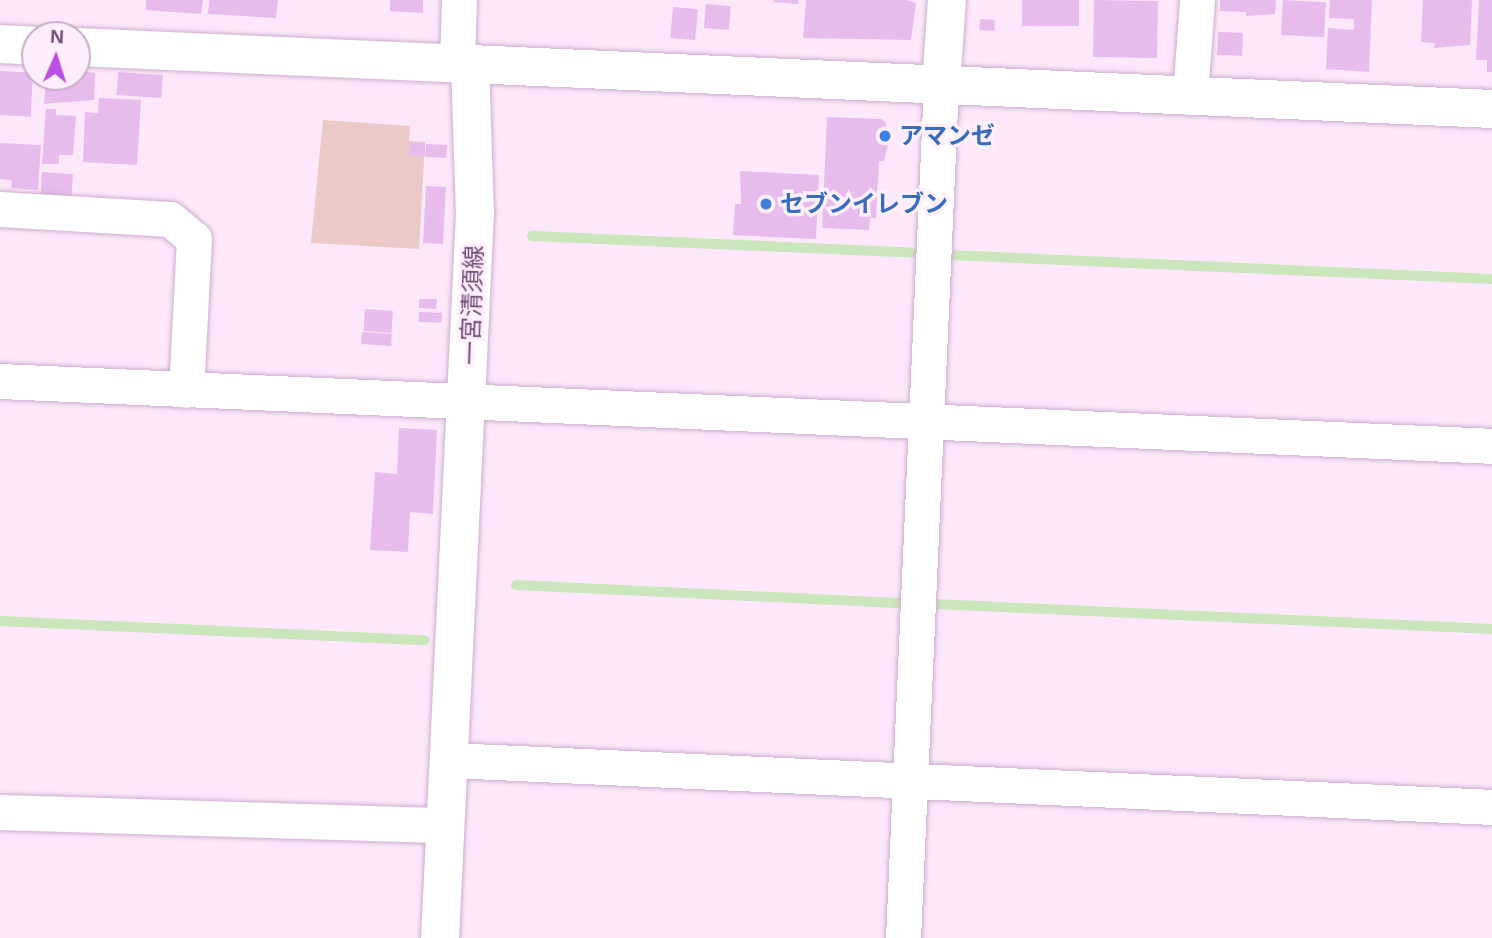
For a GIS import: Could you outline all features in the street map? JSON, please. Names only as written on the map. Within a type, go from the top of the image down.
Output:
[{"type":"main road","points":[[941,85],[947,0]]},
{"type":"main road","points":[[0,44],[21,45]]},
{"type":"main road","points":[[91,48],[1492,109]]},
{"type":"main road","name":"一宮清須線","points":[[440,938],[475,213],[463,63]]},
{"type":"street","points":[[459,0],[463,63]]},
{"type":"street","points":[[1190,96],[1197,0]]},
{"type":"street","points":[[903,938],[941,85]]},
{"type":"street","points":[[0,209],[170,219],[194,239],[186,390]]},
{"type":"street","points":[[0,381],[1492,446]]},
{"type":"street","points":[[450,760],[1492,807]]},
{"type":"street","points":[[0,812],[446,825]]},
{"type":"shaded area","points":[[323,120],[410,126],[409,141],[425,142],[419,249],[311,243]]},
{"type":"building","points":[[146,0],[203,0],[201,14],[146,10]]},
{"type":"building","points":[[209,0],[278,0],[276,18],[208,14]]},
{"type":"building","points":[[390,0],[423,0],[423,13],[390,11]]},
{"type":"building","points":[[798,0],[798,4],[774,2]]},
{"type":"building","points":[[806,0],[907,0],[916,3],[911,40],[803,38]]},
{"type":"building","points":[[1022,0],[1079,0],[1079,26],[1022,26]]},
{"type":"building","points":[[1094,0],[1158,1],[1157,58],[1093,57]]},
{"type":"building","points":[[1220,0],[1276,0],[1275,14],[1246,16],[1246,12],[1220,11]]},
{"type":"building","points":[[1283,0],[1326,2],[1324,37],[1281,35]]},
{"type":"building","points":[[1330,0],[1372,0],[1369,72],[1326,69],[1328,28],[1354,30],[1354,19],[1329,18]]},
{"type":"building","points":[[1423,0],[1472,0],[1470,45],[1434,48],[1435,43],[1421,42]]},
{"type":"building","points":[[1479,0],[1492,0],[1492,72],[1487,72],[1487,60],[1476,60]]},
{"type":"building","points":[[706,4],[731,6],[729,30],[704,28]]},
{"type":"building","points":[[673,7],[698,9],[695,40],[670,38]]},
{"type":"building","points":[[980,19],[995,20],[994,31],[979,30]]},
{"type":"building","points":[[1218,32],[1243,33],[1242,56],[1217,55]]},
{"type":"building","points":[[0,71],[21,72],[21,91],[32,91],[31,117],[0,115]]},
{"type":"building","points":[[91,72],[95,73],[94,100],[44,104],[45,91],[91,91]]},
{"type":"building","points":[[118,72],[163,75],[161,98],[116,95]]},
{"type":"building","points":[[99,98],[141,100],[137,165],[83,162],[85,112],[98,113]]},
{"type":"building","points":[[46,109],[56,109],[56,115],[76,116],[73,155],[59,155],[59,164],[42,164]]},
{"type":"building","points":[[827,117],[881,119],[886,123],[886,132],[891,133],[884,161],[879,161],[876,218],[870,218],[869,230],[822,228]]},
{"type":"building","points":[[0,143],[41,145],[38,190],[11,188],[12,180],[0,179]]},
{"type":"building","points":[[409,143],[425,143],[425,156],[409,156]]},
{"type":"building","points":[[426,144],[447,145],[446,158],[425,157]]},
{"type":"building","points":[[740,171],[819,175],[816,239],[733,235],[735,204],[741,204]]},
{"type":"building","points":[[42,172],[73,174],[71,197],[40,195]]},
{"type":"building","points":[[426,186],[446,187],[443,244],[423,243]]},
{"type":"building","points":[[419,299],[437,299],[436,309],[419,308]]},
{"type":"building","points":[[365,309],[393,311],[391,333],[363,331]]},
{"type":"building","points":[[419,312],[442,313],[442,323],[419,322]]},
{"type":"building","points":[[362,332],[392,334],[391,346],[361,344]]},
{"type":"building","points":[[399,428],[437,430],[433,514],[410,512],[408,552],[370,550],[375,472],[397,474]]},
{"type":"waterway","points":[[532,236],[916,253]]},
{"type":"waterway","points":[[949,255],[1492,279]]},
{"type":"waterway","points":[[516,585],[902,603]]},
{"type":"waterway","points":[[933,604],[1492,629]]},
{"type":"waterway","points":[[0,621],[425,640]]},
{"type":"place","name":"アマンゼ","points":[[885,136]]},
{"type":"place","name":"セブンイレブン","points":[[766,204]]}]
